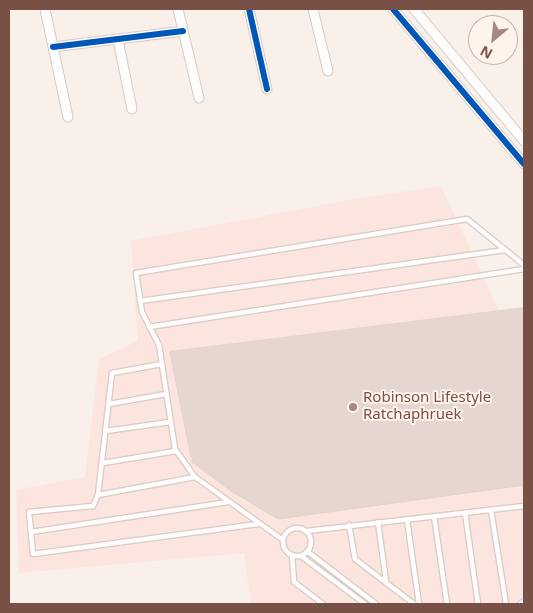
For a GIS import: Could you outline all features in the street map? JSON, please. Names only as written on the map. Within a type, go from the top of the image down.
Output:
[{"type":"street","points":[[45,9],[68,116]]},
{"type":"street","points":[[178,9],[199,98]]},
{"type":"street","points":[[250,9],[267,89]]},
{"type":"street","points":[[314,9],[328,71]]},
{"type":"street","points":[[393,9],[524,164]]},
{"type":"street","points":[[414,9],[524,141]]},
{"type":"street","points":[[53,47],[184,32]]},
{"type":"street","points":[[118,40],[132,109]]},
{"type":"lane","points":[[283,540],[258,524],[195,477],[176,451],[159,345],[142,312],[136,273],[467,220],[524,265]]},
{"type":"lane","points":[[140,301],[505,250]]},
{"type":"lane","points":[[150,327],[524,269]]},
{"type":"lane","points":[[162,364],[112,373],[98,495],[93,506],[29,512],[33,554],[258,524]]},
{"type":"lane","points":[[109,404],[166,394]]},
{"type":"lane","points":[[106,431],[170,422]]},
{"type":"lane","points":[[103,463],[176,451]]},
{"type":"lane","points":[[98,495],[195,477]]},
{"type":"lane","points":[[31,532],[228,502]]},
{"type":"lane","points":[[306,531],[524,506]]},
{"type":"lane","points":[[491,510],[506,604]]},
{"type":"lane","points":[[465,513],[478,604]]},
{"type":"lane","points":[[434,516],[447,604]]},
{"type":"lane","points":[[407,520],[419,604]]},
{"type":"lane","points":[[378,522],[386,581]]},
{"type":"lane","points":[[349,525],[355,559],[414,604]]},
{"type":"lane","points":[[301,556],[308,552],[312,539],[306,531],[299,528],[290,529],[283,540],[284,549],[292,555],[301,556],[365,604]]},
{"type":"lane","points":[[308,552],[376,604]]},
{"type":"lane","points":[[292,555],[294,582],[323,604]]},
{"type":"lane","points":[[520,604],[524,601]]},
{"type":"shaded area","name":"Robinson Lifestyle Ratchaphruek","points":[[441,186],[524,365],[524,604],[251,604],[244,553],[19,573],[16,490],[85,477],[99,359],[138,341],[131,241],[355,199]]},
{"type":"building","name":"Robinson Lifestyle Ratchaphruek","points":[[524,308],[524,485],[278,519],[231,491],[192,462],[170,352]]},
{"type":"cycle path","points":[[249,9],[267,89]]},
{"type":"cycle path","points":[[393,9],[524,164]]},
{"type":"cycle path","points":[[53,47],[183,31]]},
{"type":"place","name":"Robinson Lifestyle Ratchaphruek","points":[[353,407]]}]
